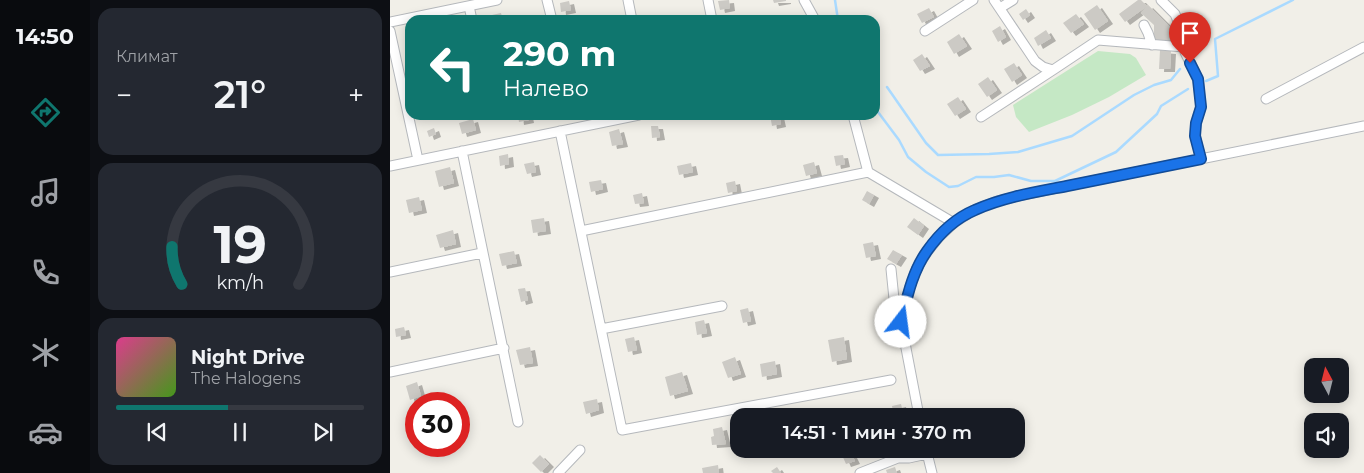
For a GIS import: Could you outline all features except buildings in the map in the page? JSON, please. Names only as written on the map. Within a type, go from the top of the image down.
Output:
[{"type":"street","points":[[425,15],[497,0]]},
{"type":"street","points":[[547,0],[551,15]]},
{"type":"street","points":[[628,0],[631,15]]},
{"type":"street","points":[[708,0],[711,15]]},
{"type":"street","points":[[804,0],[812,15]]},
{"type":"street","points":[[926,31],[973,0]]},
{"type":"street","points":[[994,0],[1035,61],[1043,67],[1053,70]]},
{"type":"street","points":[[1000,8],[1013,0]]},
{"type":"street","points":[[1161,0],[1175,14],[1182,31],[1184,48],[1198,79],[1201,107],[1196,123],[1195,136],[1201,159]]},
{"type":"street","points":[[469,6],[471,15]]},
{"type":"street","points":[[390,22],[405,19]]},
{"type":"street","points":[[1144,26],[1152,45]]},
{"type":"street","points":[[390,31],[405,100]]},
{"type":"street","points":[[981,117],[1098,40],[1184,48]]},
{"type":"street","points":[[1266,99],[1364,47]]},
{"type":"street","points":[[409,120],[418,160]]},
{"type":"street","points":[[390,166],[614,120]]},
{"type":"street","points":[[854,120],[868,172]]},
{"type":"street","points":[[901,322],[910,286],[917,268],[927,252],[954,223],[974,210],[997,201],[1027,194],[1364,126]]},
{"type":"street","points":[[560,131],[622,430],[891,380]]},
{"type":"street","points":[[462,151],[518,422]]},
{"type":"street","points":[[581,231],[868,172],[954,223]]},
{"type":"street","points":[[390,272],[482,253]]},
{"type":"street","points":[[891,269],[894,299],[901,322],[917,408]]},
{"type":"street","points":[[601,329],[722,306]]},
{"type":"street","points":[[390,372],[504,348]]},
{"type":"street","points":[[558,473],[580,450]]},
{"type":"street","points":[[860,473],[898,458]]},
{"type":"street","points":[[928,458],[932,473]]},
{"type":"green space","points":[[1098,51],[1130,54],[1136,58],[1146,75],[1109,97],[1072,115],[1029,132],[1016,117],[1013,105]]},
{"type":"waterway","points":[[835,0],[837,15]]},
{"type":"waterway","points":[[1206,81],[1218,76],[1215,39],[1293,0]]},
{"type":"waterway","points":[[887,87],[926,143],[938,155],[989,154],[1018,152],[1072,136],[1134,95],[1154,85],[1171,80],[1180,69]]},
{"type":"waterway","points":[[880,115],[899,140],[908,157],[949,187],[958,186],[976,177],[1009,175],[1031,181],[1055,181],[1116,152],[1157,114],[1161,106],[1188,89]]},
{"type":"route","points":[[901,322],[910,286],[917,268],[927,252],[954,223],[974,210],[997,201],[1027,194],[1201,159],[1195,136],[1196,123],[1201,107],[1198,79],[1190,63]]}]
